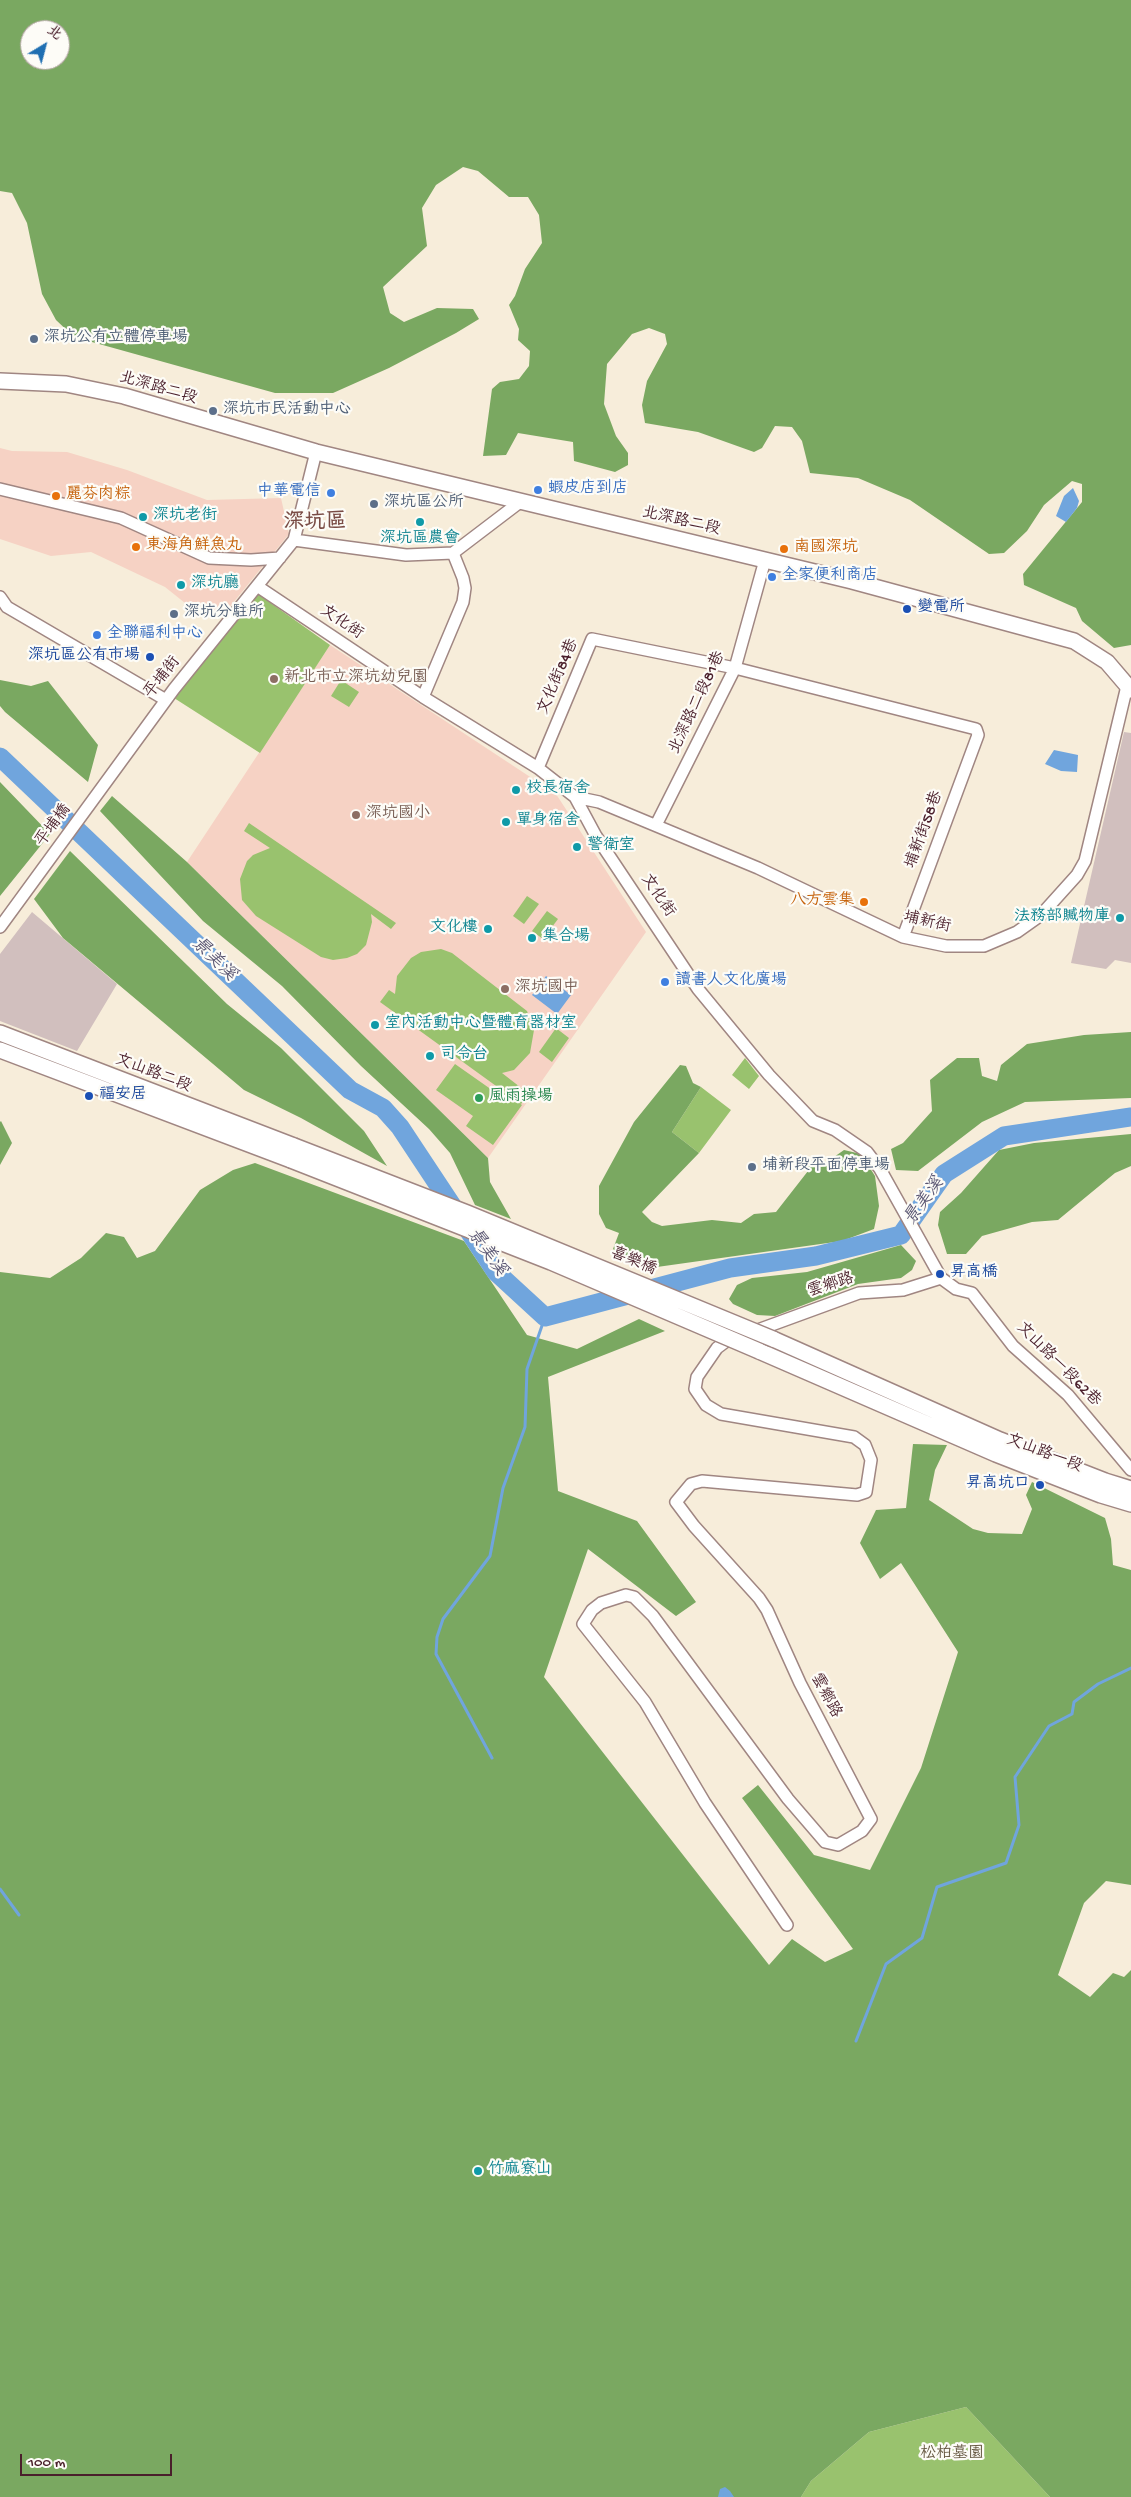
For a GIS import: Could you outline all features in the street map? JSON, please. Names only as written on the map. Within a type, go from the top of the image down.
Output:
[{"type":"main road","name":"北深路二段","points":[[0,381],[66,384],[124,396],[316,452],[765,560],[1074,641],[1107,662],[1129,688]]},
{"type":"main road","name":"文山路二段","points":[[0,1033],[292,1153]]},
{"type":"main road","name":"文山路二段","points":[[0,1050],[292,1153]]},
{"type":"main road","name":"喜樂橋","points":[[292,1153],[550,1262],[950,1426]]},
{"type":"main road","name":"文山路一段","points":[[950,1426],[1131,1489]]},
{"type":"main road","name":"文山路一段","points":[[950,1426],[1044,1473],[1131,1504]]},
{"type":"street","name":"平埔街","points":[[117,768],[166,700],[294,540],[316,452]]},
{"type":"street","points":[[0,489],[121,518],[209,558],[250,560],[280,558]]},
{"type":"street","points":[[294,540],[406,555],[453,553],[520,502]]},
{"type":"street","points":[[423,697],[462,602],[465,588],[453,553]]},
{"type":"street","name":"北深路二段81巷","points":[[656,825],[735,668],[765,560]]},
{"type":"street","name":"文化街","points":[[257,586],[423,697],[538,768],[575,797],[596,836],[698,989],[769,1075],[808,1117],[835,1130],[867,1152],[880,1169],[938,1274]]},
{"type":"street","points":[[0,597],[7,607],[166,700]]},
{"type":"street","name":"文化街84巷","points":[[538,768],[592,639],[735,668]]},
{"type":"street","name":"埔新街58巷","points":[[735,668],[927,715],[976,729],[978,734],[903,937]]},
{"type":"street","name":"埔新街","points":[[575,797],[599,802],[656,825],[769,874],[903,937],[946,946],[984,946],[1017,932],[1042,915],[1070,885],[1085,861],[1129,688]]},
{"type":"street","name":"平埔橋","points":[[0,927],[117,768]]},
{"type":"street","name":"雲鄉路","points":[[787,1925],[705,1803],[645,1702],[584,1624],[592,1610],[601,1603],[620,1596],[634,1597],[653,1616],[788,1799],[825,1842],[838,1845],[862,1831],[871,1819],[800,1683],[768,1610],[694,1526],[676,1502],[691,1484],[702,1482],[857,1496],[866,1492],[871,1460],[866,1445],[854,1437],[721,1414],[706,1405],[695,1389],[697,1377],[717,1348],[725,1342],[859,1293],[903,1290],[938,1274]]},
{"type":"street","name":"文山路一段62巷","points":[[938,1274],[956,1289],[972,1293],[1012,1346],[1068,1395],[1131,1470]]},
{"type":"shaded area","name":"深坑老街","points":[[0,448],[12,451],[67,452],[127,470],[207,500],[281,498],[289,534],[224,614],[185,603],[165,587],[91,552],[51,556],[0,539]]},
{"type":"shaded area","points":[[330,645],[556,794],[646,932],[488,1158],[187,862]]},
{"type":"shaded area","points":[[1124,732],[1131,733],[1131,963],[1115,960],[1106,969],[1071,963]]},
{"type":"shaded area","points":[[32,912],[117,984],[77,1051],[0,1021],[0,954]]},
{"type":"green space","points":[[0,0],[1131,0],[1131,645],[1114,648],[1082,621],[1076,608],[1024,585],[1023,574],[1082,502],[1082,484],[1072,481],[1044,505],[1027,531],[1004,553],[989,554],[910,500],[858,478],[810,473],[802,441],[792,427],[775,426],[762,448],[754,452],[698,432],[645,423],[642,405],[647,381],[667,344],[665,334],[649,328],[632,334],[607,364],[604,404],[616,436],[628,453],[628,465],[615,472],[574,461],[573,442],[518,433],[506,455],[483,456],[492,389],[500,382],[519,379],[529,366],[530,351],[518,340],[519,329],[509,305],[515,296],[525,269],[542,243],[539,215],[528,197],[509,197],[478,171],[463,167],[436,185],[422,208],[427,246],[383,287],[390,313],[404,322],[437,308],[473,309],[479,319],[389,368],[333,393],[275,393],[74,337],[56,320],[42,294],[27,223],[12,193],[0,191]]},
{"type":"green space","points":[[258,594],[330,645],[260,753],[174,698]]},
{"type":"green space","points":[[0,680],[31,686],[48,681],[98,745],[88,782],[5,712],[0,706]]},
{"type":"green space","points":[[341,680],[359,692],[349,707],[331,696]]},
{"type":"green space","points":[[0,782],[50,834],[0,896]]},
{"type":"green space","points":[[112,796],[187,862],[488,1158],[490,1182],[511,1219],[475,1205],[450,1153],[429,1129],[361,1066],[282,986],[203,921],[100,811]]},
{"type":"green space","points":[[249,823],[396,923],[391,929],[371,914],[372,922],[366,945],[357,954],[333,960],[321,957],[256,916],[242,900],[240,879],[247,861],[253,855],[270,848],[244,831]]},
{"type":"green space","points":[[70,851],[227,1004],[281,1048],[364,1131],[387,1166],[301,1118],[244,1090],[63,938],[34,899]]},
{"type":"green space","points":[[527,896],[539,904],[524,924],[513,916]]},
{"type":"green space","points":[[547,911],[558,919],[543,939],[532,931]]},
{"type":"green space","points":[[441,949],[452,953],[527,1011],[534,1030],[530,1053],[514,1070],[502,1073],[529,1094],[521,1104],[380,1002],[389,990],[395,994],[397,976],[411,958],[421,952]]},
{"type":"green space","points":[[556,1028],[569,1038],[552,1062],[539,1052]]},
{"type":"green space","points":[[1131,1032],[1131,1098],[1025,1102],[982,1122],[918,1171],[896,1170],[891,1149],[903,1143],[932,1111],[930,1080],[957,1058],[979,1058],[982,1076],[997,1081],[1001,1065],[1027,1044],[1084,1035]]},
{"type":"green space","points":[[745,1058],[759,1076],[749,1089],[732,1075]]},
{"type":"green space","name":"風雨操場","points":[[455,1064],[492,1090],[495,1086],[522,1105],[493,1145],[466,1126],[473,1116],[436,1090]]},
{"type":"green space","points":[[680,1065],[686,1066],[693,1083],[701,1087],[672,1132],[699,1153],[642,1212],[652,1222],[662,1226],[712,1220],[741,1223],[754,1214],[776,1212],[808,1171],[806,1162],[824,1164],[844,1150],[861,1154],[875,1176],[879,1206],[874,1229],[842,1241],[657,1267],[621,1255],[613,1249],[619,1233],[606,1228],[599,1214],[599,1186],[634,1122]]},
{"type":"green space","points":[[701,1087],[731,1110],[699,1153],[672,1132]]},
{"type":"green space","points":[[0,1122],[12,1143],[0,1165]]},
{"type":"green space","points":[[1131,1134],[1131,1166],[1115,1173],[1058,1220],[1032,1222],[982,1236],[966,1254],[947,1254],[938,1225],[940,1212],[961,1193],[999,1150],[1034,1143]]},
{"type":"green space","points":[[255,1163],[464,1241],[527,1335],[577,1349],[639,1319],[665,1331],[548,1377],[558,1491],[637,1521],[696,1602],[676,1616],[588,1549],[544,1677],[769,1965],[792,1939],[825,1962],[853,1949],[742,1798],[758,1785],[814,1855],[870,1870],[921,1768],[958,1652],[901,1563],[880,1579],[860,1543],[876,1510],[906,1508],[913,1444],[947,1445],[935,1470],[929,1500],[973,1529],[988,1533],[1022,1534],[1032,1509],[1026,1495],[1032,1482],[1105,1518],[1111,1539],[1113,1565],[1131,1570],[1131,1885],[1106,1881],[1084,1903],[1058,1975],[1090,1997],[1113,1973],[1124,1977],[1131,1970],[1131,2497],[1050,2497],[966,2407],[869,2432],[811,2481],[801,2497],[0,2497],[0,1272],[50,1278],[81,1258],[106,1233],[124,1237],[137,1258],[155,1251],[200,1190],[233,1170]]},
{"type":"green space","points":[[901,1245],[916,1261],[912,1270],[901,1278],[858,1284],[775,1316],[757,1315],[733,1304],[729,1299],[737,1285],[752,1278],[807,1272]]},
{"type":"green space","name":"松柏墓園","points":[[966,2407],[1050,2497],[801,2497],[811,2481],[869,2432]]},
{"type":"water","points":[[1073,488],[1079,501],[1077,508],[1066,522],[1056,516],[1064,496]]},
{"type":"water","points":[[1054,750],[1078,755],[1077,772],[1061,771],[1045,764]]},
{"type":"water","points":[[546,976],[571,995],[557,1014],[532,995]]},
{"type":"water","points":[[725,2487],[734,2497],[718,2497],[720,2489]]},
{"type":"waterway","name":"景美溪","points":[[0,757],[350,1090],[383,1108],[400,1127],[496,1272],[545,1317],[730,1268],[816,1256],[901,1235],[944,1174],[1004,1136],[1131,1117]]},
{"type":"waterway","points":[[492,1758],[436,1654],[437,1637],[443,1619],[490,1556],[503,1488],[525,1427],[527,1369],[545,1317]]},
{"type":"waterway","points":[[856,2041],[886,1964],[922,1938],[937,1887],[1006,1863],[1019,1825],[1015,1777],[1049,1726],[1072,1714],[1074,1702],[1098,1684],[1131,1668]]},
{"type":"waterway","points":[[0,1889],[19,1915]]},
{"type":"place","name":"深坑公有立體停車場","points":[[34,339]]},
{"type":"place","name":"深坑市民活動中心","points":[[213,411]]},
{"type":"place","name":"蝦皮店到店","points":[[538,490]]},
{"type":"place","name":"中華電信","points":[[331,493]]},
{"type":"place","name":"麗芬肉粽","points":[[56,496]]},
{"type":"place","name":"深坑區公所","points":[[374,504]]},
{"type":"place","name":"深坑老街","points":[[143,517]]},
{"type":"place","name":"深坑區農會","points":[[420,522]]},
{"type":"place","name":"東海角鮮魚丸","points":[[136,547]]},
{"type":"place","name":"南國深坑","points":[[784,549]]},
{"type":"place","name":"全家便利商店","points":[[772,577]]},
{"type":"place","name":"深坑廳","points":[[181,585]]},
{"type":"place","name":"變電所","points":[[907,609]]},
{"type":"place","name":"深坑分駐所","points":[[174,614]]},
{"type":"place","name":"全聯福利中心","points":[[97,635]]},
{"type":"place","name":"深坑區公有市場","points":[[150,657]]},
{"type":"place","name":"新北市立深坑幼兒園","points":[[274,679]]},
{"type":"place","name":"校長宿舍","points":[[516,790]]},
{"type":"place","name":"深坑國小","points":[[356,815]]},
{"type":"place","name":"單身宿舍","points":[[506,822]]},
{"type":"place","name":"警衛室","points":[[577,847]]},
{"type":"place","name":"八方雲集","points":[[864,902]]},
{"type":"place","name":"法務部贓物庫","points":[[1120,918]]},
{"type":"place","name":"文化樓","points":[[488,929]]},
{"type":"place","name":"集合場","points":[[532,938]]},
{"type":"place","name":"讀書人文化廣場","points":[[665,982]]},
{"type":"place","name":"深坑國中","points":[[505,989]]},
{"type":"place","name":"室內活動中心暨體育器材室","points":[[375,1025]]},
{"type":"place","name":"司令台","points":[[430,1056]]},
{"type":"place","name":"福安居","points":[[89,1096]]},
{"type":"place","name":"風雨操場","points":[[479,1098]]},
{"type":"place","name":"埔新段平面停車場","points":[[752,1167]]},
{"type":"place","name":"昇高橋","points":[[940,1274]]},
{"type":"place","name":"昇高坑口","points":[[1040,1485]]},
{"type":"place","name":"竹麻寮山","points":[[478,2171]]},
{"type":"district","name":"深坑區","points":[[315,524]]}]
